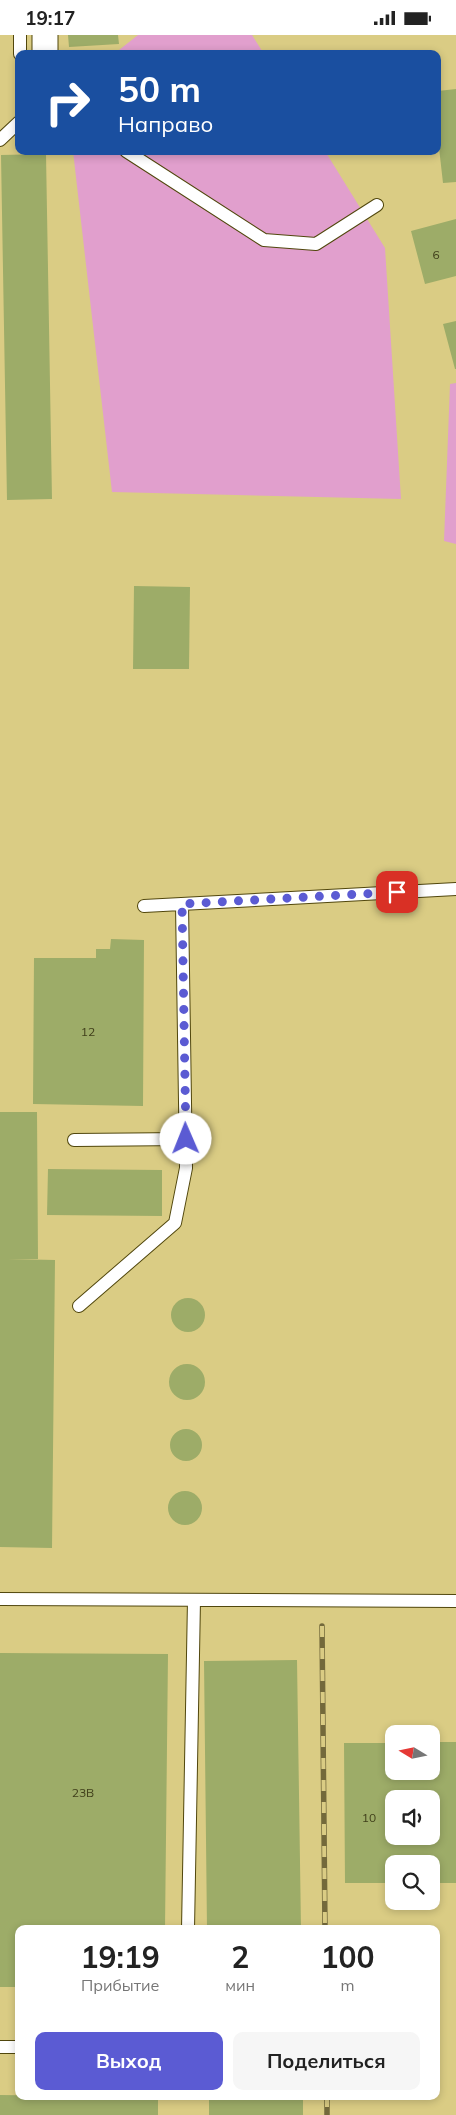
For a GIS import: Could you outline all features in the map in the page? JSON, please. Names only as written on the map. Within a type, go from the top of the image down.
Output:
[{"type":"street","points":[[45,35],[45,50]]},
{"type":"lane","points":[[20,35],[20,50]]},
{"type":"lane","points":[[0,140],[15,126]]},
{"type":"lane","points":[[132,155],[264,240],[316,244],[378,205]]},
{"type":"lane","points":[[144,906],[456,889]]},
{"type":"lane","points":[[78,1305],[175,1223],[186,1168],[182,904]]},
{"type":"lane","points":[[74,1140],[186,1139]]},
{"type":"lane","points":[[0,1599],[456,1601]]},
{"type":"lane","points":[[188,1925],[194,1599]]},
{"type":"lane","points":[[0,2047],[15,2047]]},
{"type":"shaded area","points":[[138,35],[252,35],[261,50],[119,50]]},
{"type":"shaded area","points":[[73,155],[327,155],[385,248],[401,499],[112,492]]},
{"type":"shaded area","points":[[456,383],[456,544],[444,541],[450,384]]},
{"type":"building","points":[[68,35],[118,35],[119,44],[69,47]]},
{"type":"building","points":[[456,89],[456,182],[443,183],[440,155],[441,91]]},
{"type":"building","points":[[1,155],[46,155],[52,499],[7,500]]},
{"type":"building","points":[[456,219],[456,276],[425,284],[411,231]]},
{"type":"building","points":[[456,321],[456,369],[455,369],[443,324]]},
{"type":"building","points":[[134,586],[190,587],[189,669],[133,669]]},
{"type":"building","points":[[111,939],[144,940],[143,1106],[33,1104],[34,958],[96,958],[96,949],[110,949]]},
{"type":"building","points":[[0,1112],[37,1112],[38,1259],[8,1259],[55,1260],[52,1548],[0,1547]]},
{"type":"building","points":[[48,1169],[162,1170],[162,1216],[47,1215]]},
{"type":"building","points":[[188,1298],[195,1299],[200,1303],[204,1308],[204,1322],[200,1327],[195,1331],[188,1332],[181,1331],[176,1327],[172,1322],[171,1315],[172,1308],[176,1303],[181,1299]]},
{"type":"building","points":[[187,1364],[199,1370],[205,1382],[199,1394],[187,1400],[175,1394],[169,1382],[175,1370]]},
{"type":"building","points":[[186,1429],[198,1433],[202,1445],[198,1457],[186,1461],[174,1457],[170,1445],[174,1433]]},
{"type":"building","points":[[185,1491],[197,1496],[202,1508],[197,1520],[185,1525],[173,1520],[168,1508],[173,1496]]},
{"type":"building","points":[[0,1653],[168,1654],[165,1925],[15,1925],[15,1987],[0,1987]]},
{"type":"building","points":[[297,1660],[301,1925],[207,1925],[204,1661]]},
{"type":"building","points":[[440,1742],[456,1742],[456,1883],[440,1883],[440,1855],[385,1855],[385,1883],[345,1883],[344,1743],[385,1743],[385,1780],[440,1780]]},
{"type":"building","points":[[0,2095],[15,2095],[15,2100],[158,2100],[158,2115],[0,2115]]},
{"type":"building","points":[[209,2100],[303,2100],[303,2115],[209,2115]]},
{"type":"railway","points":[[322,1626],[325,1925]]},
{"type":"railway","points":[[327,2100],[327,2115]]},
{"type":"route","points":[[186,1139],[182,904],[397,892]]}]
